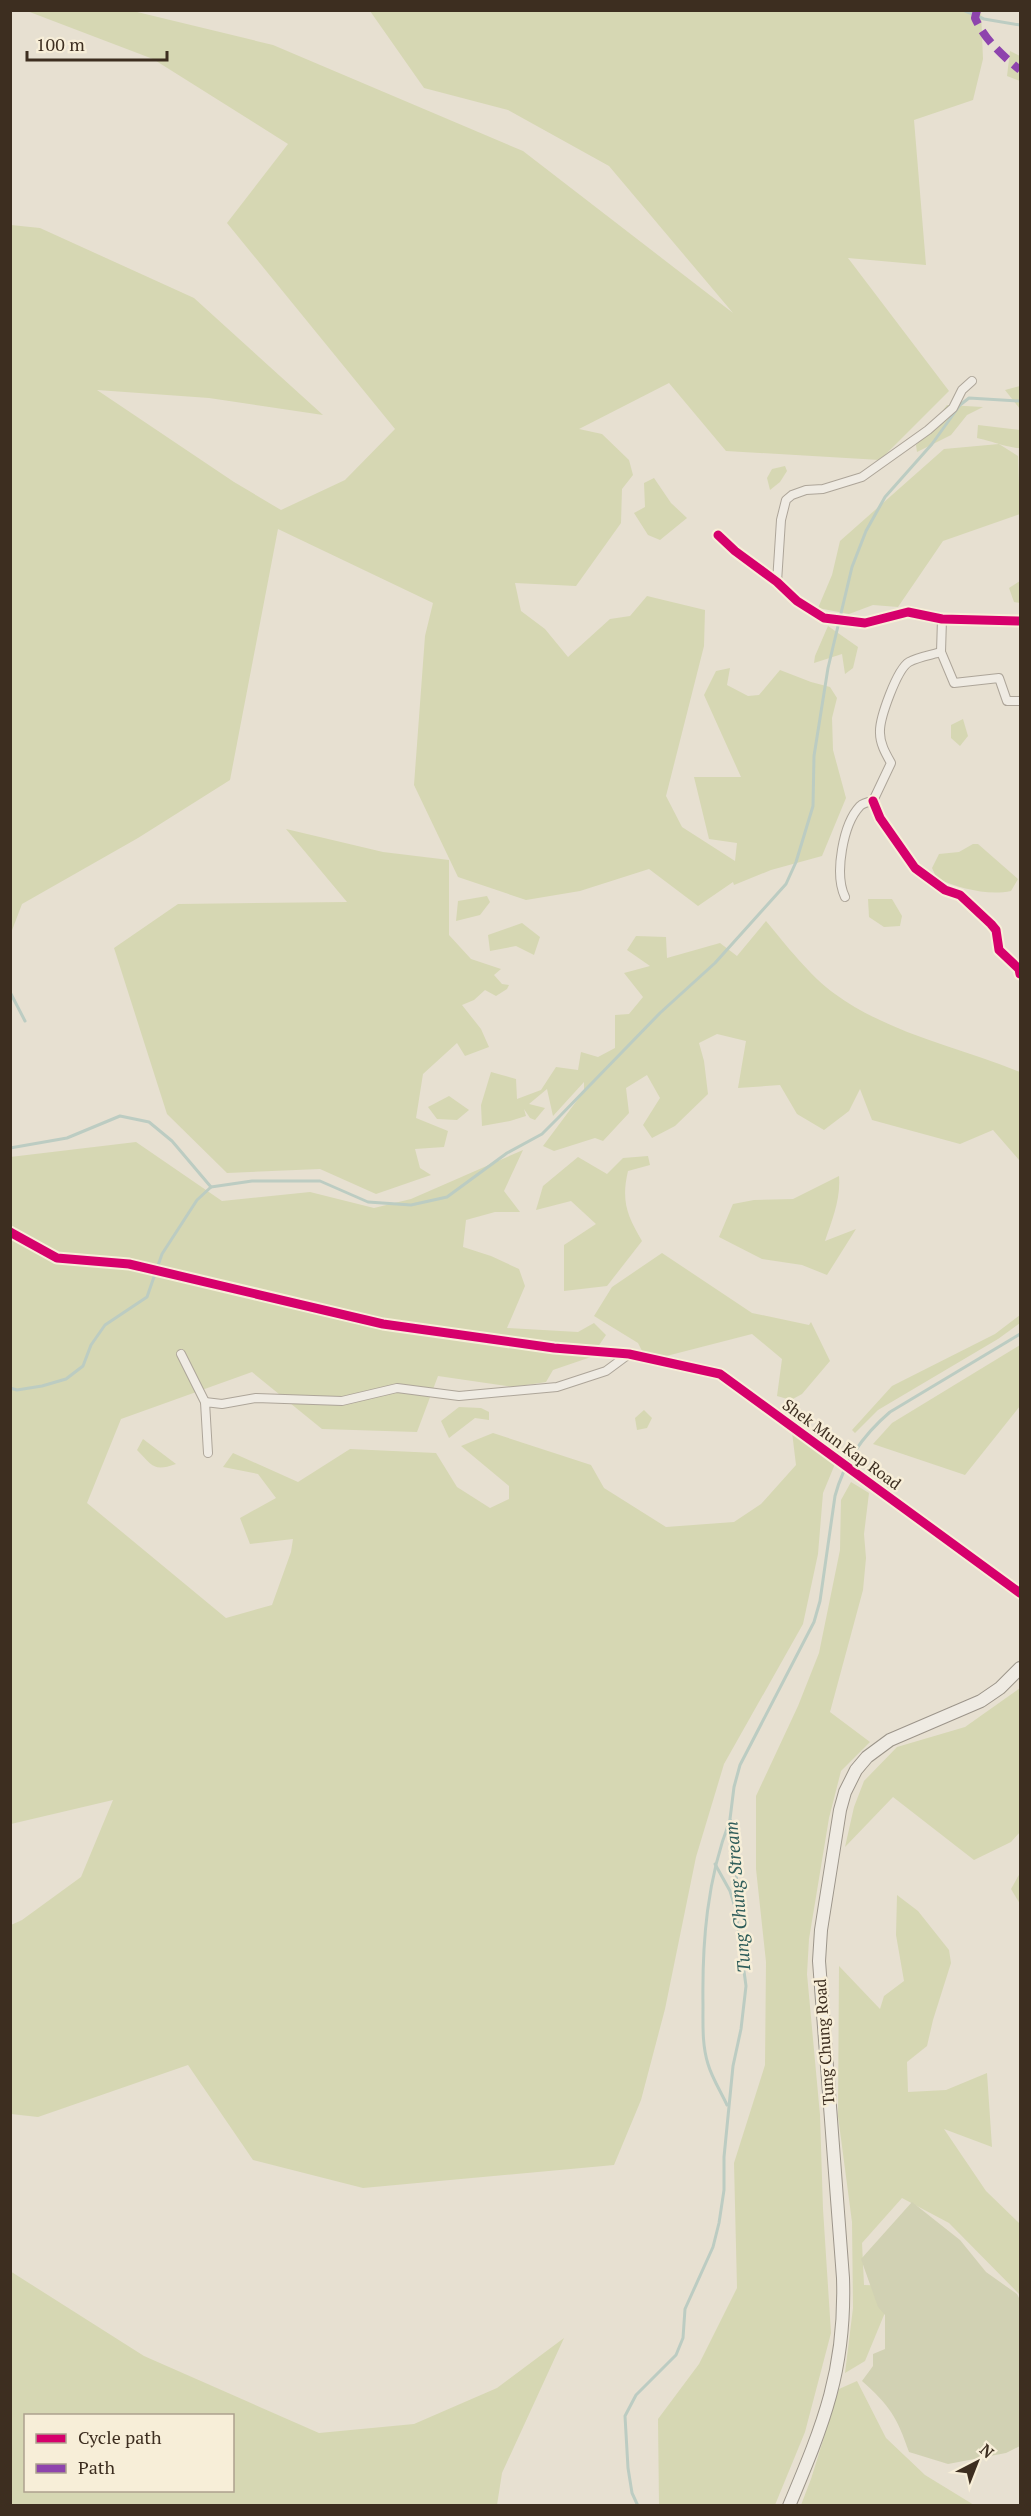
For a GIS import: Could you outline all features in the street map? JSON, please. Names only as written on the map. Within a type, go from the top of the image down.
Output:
[{"type":"main road","name":"Tung Chung Road","points":[[789,2505],[831,2399],[842,2340],[843,2278],[819,1960],[821,1930],[842,1802],[856,1770],[874,1750],[898,1735],[981,1701],[1000,1688],[1020,1668]]},
{"type":"street","points":[[777,582],[781,520],[786,500],[806,490],[823,489],[862,477],[928,430],[953,408],[962,390],[972,381]]},
{"type":"street","points":[[718,535],[797,600],[818,615],[833,620],[865,623],[908,612],[942,619],[1020,621]]},
{"type":"street","points":[[942,619],[941,652],[954,683],[999,678],[1007,700],[1020,701]]},
{"type":"street","points":[[844,897],[840,887],[839,870],[849,824],[861,805],[873,801],[891,764],[882,746],[880,731],[893,684],[900,670],[909,662],[941,652]]},
{"type":"street","points":[[873,801],[880,818],[915,868],[945,890],[960,895],[991,924],[996,930],[999,950],[1019,969],[1020,974]]},
{"type":"street","name":"Shek Mun Kap Road","points":[[10,1232],[57,1258],[129,1264],[383,1324],[554,1348],[629,1354],[720,1374],[1020,1593]]},
{"type":"street","points":[[181,1354],[205,1402],[208,1453]]},
{"type":"street","points":[[205,1402],[222,1404],[256,1398],[342,1401],[397,1388],[459,1396],[557,1387],[606,1371],[629,1354]]},
{"type":"green space","points":[[27,11],[133,11],[273,45],[523,151],[733,313],[609,166],[508,110],[424,88],[370,11],[981,11],[983,59],[973,100],[914,120],[926,265],[848,258],[949,391],[880,460],[726,451],[669,383],[579,429],[602,434],[629,460],[633,475],[622,489],[621,523],[576,586],[515,583],[521,611],[545,629],[568,657],[610,619],[630,616],[647,596],[705,610],[704,646],[666,796],[682,827],[735,861],[737,843],[709,839],[694,777],[741,777],[704,695],[716,671],[730,668],[727,685],[748,696],[759,695],[780,670],[830,687],[837,698],[832,718],[833,750],[846,798],[822,856],[771,870],[734,885],[733,882],[698,906],[649,869],[580,891],[526,900],[458,877],[414,785],[425,636],[433,603],[278,529],[230,780],[138,838],[22,904],[11,933],[11,225],[40,228],[194,298],[323,415],[209,398],[97,390],[234,482],[281,510],[345,480],[395,429],[227,223],[288,144],[153,59]]},
{"type":"green space","points":[[1010,51],[1020,56],[1020,81],[1007,76]]},
{"type":"green space","points":[[1020,386],[1020,409],[1005,390]]},
{"type":"green space","points":[[947,405],[983,407],[967,415],[951,435],[917,452],[916,445]]},
{"type":"green space","points":[[978,425],[1020,430],[1020,448],[977,438]]},
{"type":"green space","points":[[999,444],[1018,456],[1020,514],[943,541],[898,607],[873,605],[849,614],[818,608],[832,575],[840,541],[944,449]]},
{"type":"green space","points":[[785,466],[787,471],[780,482],[770,490],[767,478],[772,469]]},
{"type":"green space","points":[[654,478],[671,503],[687,518],[660,540],[648,535],[634,513],[645,507],[644,483]]},
{"type":"green space","points":[[1020,581],[1020,603],[1014,602],[1009,588]]},
{"type":"green space","points":[[828,626],[858,647],[853,668],[845,674],[842,654],[814,663]]},
{"type":"green space","points":[[963,719],[968,736],[960,746],[951,738],[951,725]]},
{"type":"green space","points":[[286,829],[383,852],[449,860],[449,935],[471,959],[501,969],[494,975],[502,984],[509,985],[496,996],[485,990],[474,1000],[462,1005],[481,1029],[489,1047],[465,1056],[457,1043],[423,1074],[416,1118],[448,1131],[444,1147],[415,1149],[420,1168],[431,1175],[376,1194],[320,1169],[227,1173],[167,1114],[114,948],[178,904],[347,902]]},
{"type":"green space","points":[[973,844],[978,844],[1018,879],[1011,891],[974,890],[937,879],[932,868],[939,854],[959,852]]},
{"type":"green space","points":[[487,896],[490,902],[480,915],[456,921],[458,901]]},
{"type":"green space","points":[[868,899],[892,899],[902,916],[900,926],[884,927],[869,917]]},
{"type":"green space","points":[[766,921],[816,978],[856,1008],[925,1039],[1020,1072],[1019,1160],[993,1130],[960,1144],[872,1120],[860,1089],[849,1111],[824,1130],[797,1114],[780,1085],[738,1088],[746,1041],[717,1034],[699,1043],[708,1094],[675,1126],[652,1138],[643,1125],[660,1098],[647,1075],[626,1088],[629,1113],[603,1141],[595,1138],[554,1151],[543,1146],[584,1091],[584,1082],[553,1116],[547,1089],[529,1104],[545,1108],[535,1120],[530,1118],[524,1109],[526,1116],[482,1126],[481,1105],[491,1072],[516,1079],[517,1099],[541,1090],[556,1067],[578,1070],[581,1052],[598,1057],[615,1048],[615,1015],[629,1014],[643,997],[624,973],[650,966],[627,950],[636,936],[666,937],[667,958],[720,943],[737,956]]},
{"type":"green space","points":[[522,923],[540,937],[534,955],[516,946],[490,951],[488,935]]},
{"type":"green space","points":[[449,1096],[469,1110],[457,1120],[437,1119],[428,1107]]},
{"type":"green space","points":[[136,1142],[222,1201],[310,1192],[374,1208],[411,1199],[523,1150],[504,1191],[520,1212],[495,1212],[466,1220],[463,1247],[491,1256],[519,1269],[525,1286],[507,1328],[578,1332],[594,1323],[606,1335],[591,1357],[553,1370],[546,1382],[513,1387],[438,1376],[417,1432],[322,1429],[252,1372],[121,1419],[87,1503],[226,1618],[272,1605],[291,1552],[293,1539],[250,1544],[240,1518],[276,1498],[258,1474],[223,1467],[233,1453],[298,1482],[350,1449],[436,1453],[457,1487],[490,1508],[509,1499],[509,1486],[461,1446],[493,1433],[591,1465],[604,1488],[666,1527],[734,1522],[761,1504],[796,1465],[792,1432],[835,1464],[823,1493],[818,1554],[803,1624],[724,1764],[696,1857],[665,2009],[641,2100],[614,2165],[363,2188],[253,2160],[188,2065],[38,2117],[11,2114],[11,1925],[22,1920],[81,1877],[113,1800],[11,1824],[10,1157]]},
{"type":"green space","points":[[648,1156],[650,1165],[628,1171],[625,1191],[629,1215],[642,1241],[607,1286],[564,1291],[564,1245],[596,1224],[571,1201],[536,1210],[543,1186],[578,1157],[607,1174],[623,1158]]},
{"type":"green space","points":[[839,1176],[837,1201],[825,1241],[856,1229],[827,1275],[802,1265],[762,1259],[719,1237],[733,1204],[754,1200],[793,1199]]},
{"type":"green space","points":[[662,1253],[752,1313],[809,1325],[811,1322],[830,1361],[802,1394],[791,1400],[777,1396],[782,1359],[752,1334],[647,1361],[638,1343],[594,1316],[612,1287]]},
{"type":"green space","points":[[1020,1315],[1020,1323],[998,1339],[878,1410],[855,1433],[852,1430],[892,1386],[995,1334]]},
{"type":"green space","points":[[1020,1345],[1020,1406],[965,1475],[873,1444],[892,1423]]},
{"type":"green space","points":[[459,1407],[481,1408],[489,1412],[489,1420],[475,1418],[449,1438],[441,1421]]},
{"type":"green space","points":[[644,1410],[652,1418],[647,1428],[637,1430],[635,1418]]},
{"type":"green space","points":[[143,1439],[176,1464],[158,1467],[150,1464],[137,1450]]},
{"type":"green space","points":[[851,1482],[869,1493],[864,1534],[866,1558],[863,1590],[830,1712],[870,1742],[841,1771],[829,1818],[809,1939],[807,1974],[820,2115],[831,2333],[805,2432],[775,2505],[659,2505],[658,2419],[699,2364],[737,2288],[734,2163],[765,2065],[766,1962],[756,1869],[756,1796],[798,1706],[819,1653],[840,1550],[841,1500]]},
{"type":"green space","points":[[1020,1688],[1020,1832],[1011,1842],[974,1860],[893,1797],[845,1847],[854,1807],[864,1781],[897,1747],[965,1727]]},
{"type":"green space","points":[[1020,1873],[1020,1904],[1011,1889]]},
{"type":"green space","points":[[897,1895],[918,1911],[949,1950],[951,1963],[927,2046],[907,2062],[908,2092],[946,2090],[987,2073],[992,2147],[944,2129],[986,2191],[1020,2224],[1020,2295],[949,2223],[902,2198],[862,2243],[864,2285],[896,2286],[865,2361],[845,2373],[853,2308],[852,2222],[838,2116],[839,1966],[880,2009],[884,1996],[904,1981],[896,1935]]},
{"type":"green space","points":[[912,2202],[960,2240],[986,2272],[1017,2294],[1020,2300],[1020,2446],[1006,2453],[948,2464],[909,2452],[892,2413],[862,2381],[873,2366],[873,2354],[885,2349],[885,2315],[878,2307],[861,2259]]},
{"type":"green space","points":[[10,2271],[144,2356],[319,2433],[414,2424],[497,2388],[564,2338],[502,2473],[497,2505],[11,2505]]},
{"type":"green space","points":[[857,2381],[886,2438],[925,2475],[974,2505],[801,2505],[839,2389]]},
{"type":"waterway","points":[[963,10],[984,19],[1020,25]]},
{"type":"waterway","points":[[10,1388],[17,1390],[42,1386],[66,1379],[83,1366],[91,1345],[105,1325],[147,1297],[162,1254],[197,1200],[211,1187],[252,1181],[320,1181],[368,1202],[411,1205],[447,1197],[507,1153],[542,1134],[660,1013],[715,963],[786,884],[796,862],[813,806],[814,756],[828,668],[852,567],[866,531],[885,497],[932,444],[960,405],[969,398],[1020,401]]},
{"type":"waterway","points":[[10,992],[25,1021]]},
{"type":"waterway","points":[[10,1148],[67,1138],[120,1116],[149,1122],[172,1141],[211,1187]]},
{"type":"waterway","name":"Tung Chung Stream","points":[[638,2506],[632,2493],[628,2468],[625,2416],[636,2395],[676,2355],[683,2338],[685,2309],[713,2247],[724,2190],[724,2157],[733,2066],[741,2029],[746,1986],[736,1912],[737,1844],[730,1819],[734,1787],[740,1765],[814,1622],[820,1601],[835,1496],[856,1450],[871,1430],[890,1412],[1020,1334]]},
{"type":"waterway","points":[[727,2105],[706,2057],[703,2035],[703,1981],[705,1934],[711,1888],[730,1820]]},
{"type":"waterway","points":[[715,1864],[730,1891],[735,1907]]},
{"type":"marked path","points":[[977,10],[975,18],[989,40],[1020,70]]},
{"type":"cycle path","points":[[718,535],[797,601],[824,618],[865,623],[908,612],[942,619],[1020,621]]},
{"type":"cycle path","points":[[873,801],[880,818],[915,868],[945,890],[960,895],[991,924],[996,930],[999,950],[1019,969],[1020,974]]},
{"type":"cycle path","points":[[10,1232],[57,1258],[129,1264],[383,1324],[554,1348],[629,1354],[720,1374],[1020,1593]]}]
